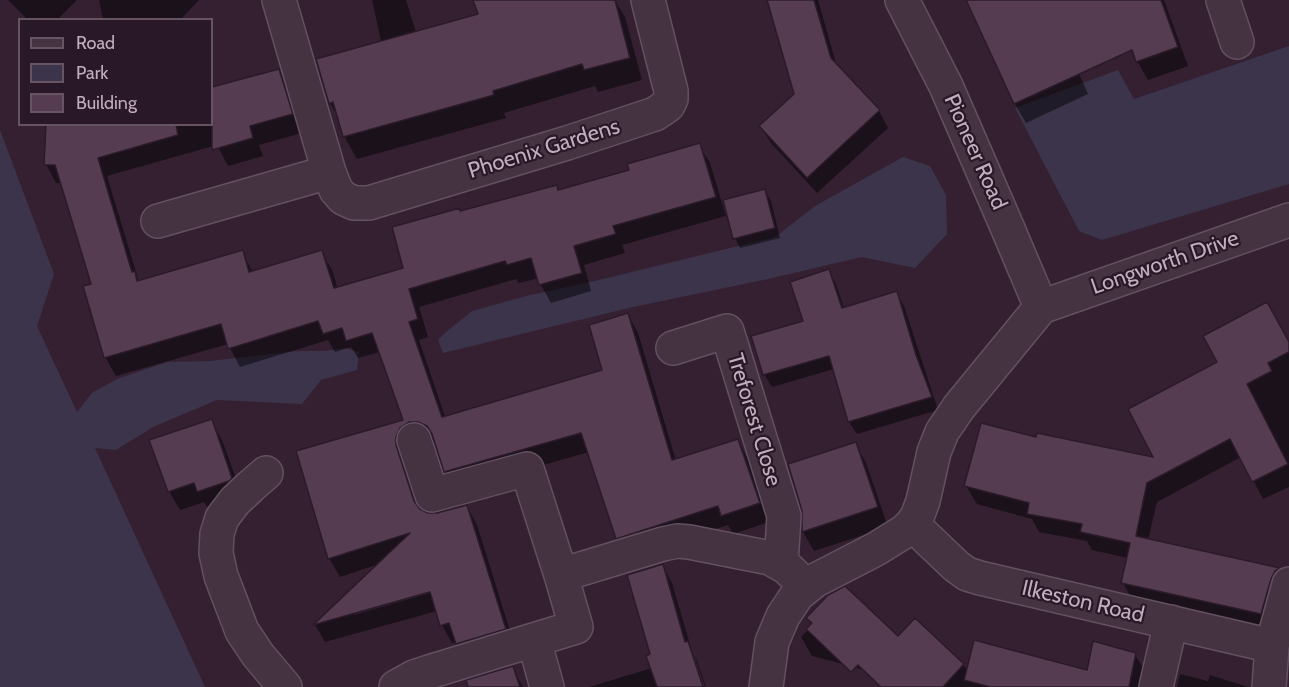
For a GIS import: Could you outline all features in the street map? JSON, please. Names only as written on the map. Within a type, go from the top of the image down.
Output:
[{"type":"street","name":"Phoenix Gardens","points":[[289,4],[329,172],[336,190],[343,198],[354,204],[369,202],[567,142],[654,114],[668,105],[671,91],[648,0]]},
{"type":"street","name":"Pioneer Road","points":[[902,0],[946,86],[1041,307]]},
{"type":"street","points":[[1223,0],[1237,42]]},
{"type":"street","points":[[158,221],[329,172]]},
{"type":"street","name":"Longworth Drive","points":[[1041,307],[1289,220]]},
{"type":"street","points":[[766,687],[772,642],[783,616],[797,595],[806,586],[876,549],[906,531],[912,524],[924,501],[934,452],[942,432],[959,407],[1041,307]]},
{"type":"street","name":"Treforest Close","points":[[673,348],[727,331],[784,516],[781,564]]},
{"type":"street","points":[[396,687],[429,672],[576,627],[527,469],[432,495],[414,440]]},
{"type":"street","points":[[266,473],[235,501],[222,518],[217,534],[216,554],[221,576],[242,631],[258,655],[285,687]]},
{"type":"street","name":"Ilkeston Road","points":[[912,524],[956,566],[968,574],[1272,646]]},
{"type":"street","points":[[561,575],[677,541],[770,558],[786,567],[806,586]]},
{"type":"street","points":[[1269,687],[1272,646],[1289,584]]},
{"type":"street","points":[[1156,687],[1171,622]]},
{"type":"street","points":[[534,640],[547,687]]},
{"type":"green space","points":[[1289,46],[1289,184],[1102,240],[1079,231],[1015,108],[1118,70],[1134,99]]},
{"type":"green space","points":[[0,130],[54,274],[37,326],[77,412],[92,393],[117,379],[167,362],[210,361],[345,348],[359,352],[357,370],[321,380],[302,404],[217,400],[153,427],[116,450],[95,448],[205,687],[0,687]]},
{"type":"green space","points":[[903,157],[930,166],[946,195],[947,234],[915,268],[862,257],[633,307],[443,353],[438,340],[472,311],[775,237],[815,206]]},
{"type":"building","points":[[473,0],[615,0],[630,58],[584,70],[582,64],[493,91],[494,95],[343,137],[333,102],[329,104],[316,59],[478,14]]},
{"type":"building","points":[[767,0],[814,0],[831,58],[880,110],[807,178],[759,126],[794,94]]},
{"type":"building","points":[[966,0],[1161,0],[1178,47],[1136,62],[1132,50],[1014,104]]},
{"type":"building","points":[[279,69],[293,114],[250,126],[253,138],[212,150],[213,87]]},
{"type":"building","points":[[46,126],[176,126],[178,135],[98,158],[132,272],[135,271],[137,281],[243,250],[249,272],[322,250],[334,288],[403,268],[392,227],[557,185],[558,190],[629,170],[627,164],[700,143],[716,197],[613,226],[616,234],[574,246],[582,273],[539,285],[531,258],[507,265],[505,261],[409,289],[418,319],[409,322],[442,417],[602,370],[589,325],[628,313],[672,460],[738,439],[760,503],[721,516],[718,506],[616,539],[581,433],[444,472],[432,434],[427,426],[418,422],[409,422],[400,428],[396,437],[396,445],[414,501],[420,509],[428,513],[437,513],[467,505],[506,629],[456,644],[449,623],[440,626],[430,592],[313,625],[410,533],[328,559],[296,451],[403,420],[372,333],[346,341],[342,328],[323,334],[318,321],[228,349],[221,324],[104,358],[83,286],[91,284],[55,165],[44,165]]},
{"type":"building","points":[[765,189],[775,228],[733,239],[723,200]]},
{"type":"building","points":[[829,269],[842,308],[897,291],[916,355],[932,397],[848,422],[829,356],[763,375],[751,336],[803,321],[790,282]]},
{"type":"building","points":[[1267,302],[1289,342],[1289,352],[1268,363],[1272,371],[1247,384],[1288,464],[1252,482],[1230,439],[1147,483],[1136,536],[1280,568],[1275,571],[1271,579],[1261,614],[1121,583],[1130,543],[1080,532],[1082,524],[1027,514],[1029,503],[964,486],[981,423],[1036,437],[1037,433],[1153,457],[1128,409],[1217,362],[1203,336]]},
{"type":"building","points":[[212,419],[232,478],[197,492],[194,483],[168,492],[149,440]]},
{"type":"building","points":[[856,442],[878,507],[802,532],[802,511],[788,464]]},
{"type":"building","points":[[663,564],[685,642],[688,641],[703,687],[657,687],[646,656],[650,654],[627,575]]},
{"type":"building","points":[[845,586],[898,636],[915,618],[964,664],[943,687],[881,687],[858,665],[851,672],[806,629],[812,623],[806,618],[828,595]]},
{"type":"building","points":[[974,640],[1087,670],[1093,641],[1136,653],[1129,687],[990,687],[964,680]]},
{"type":"building","points":[[513,666],[520,687],[468,687],[466,680]]}]
